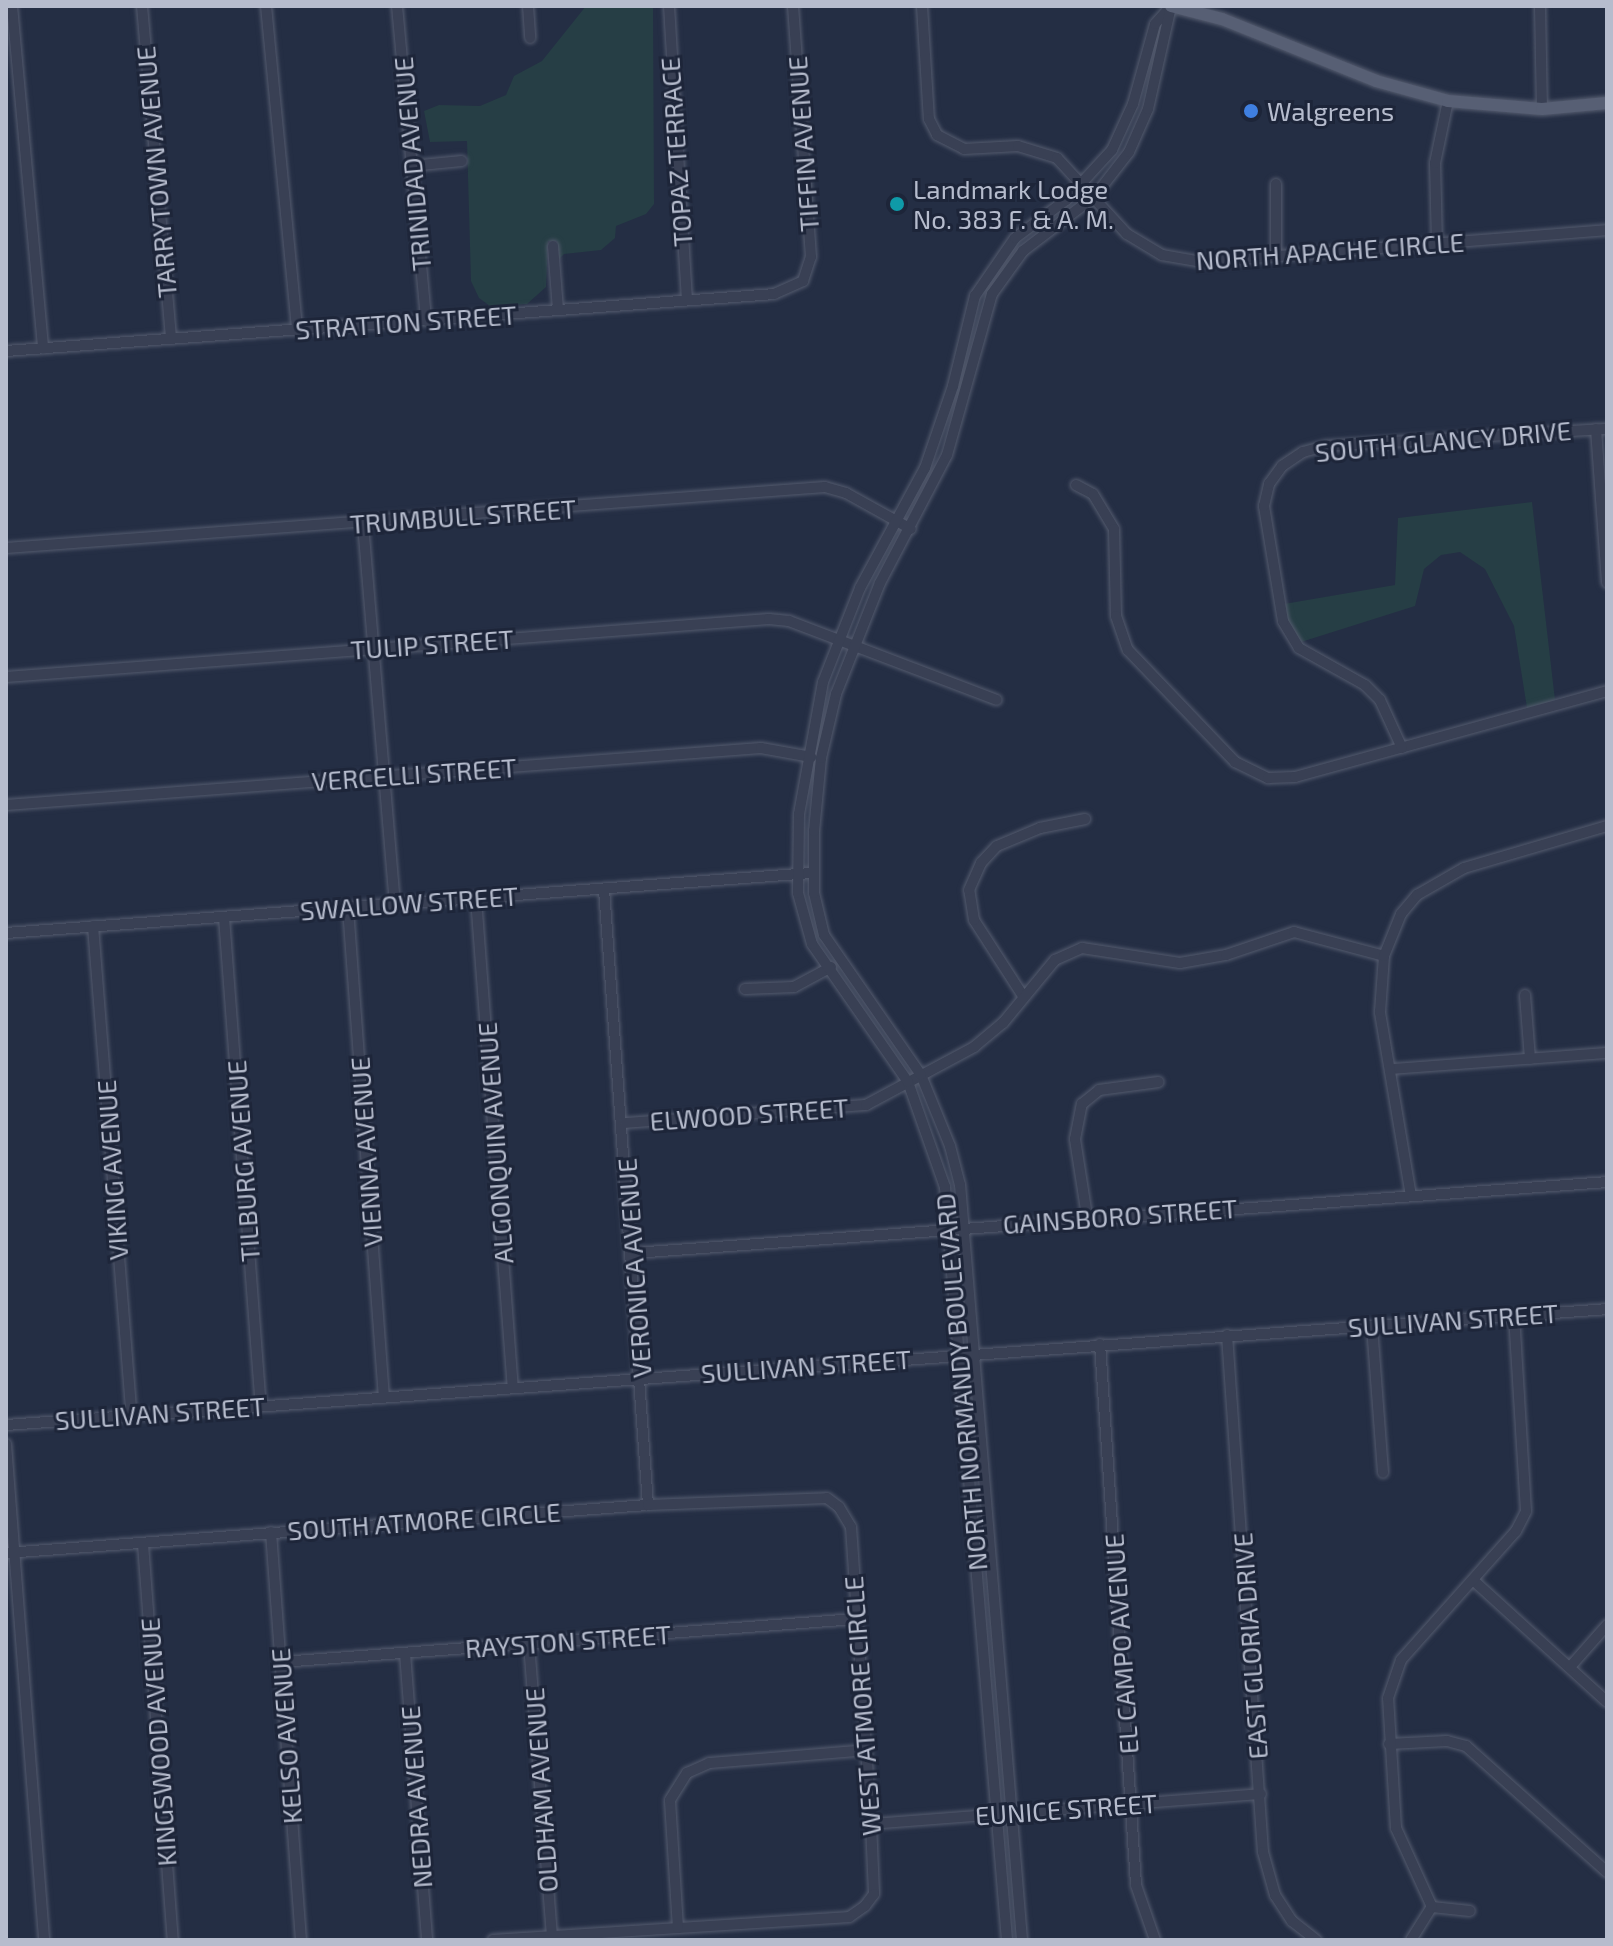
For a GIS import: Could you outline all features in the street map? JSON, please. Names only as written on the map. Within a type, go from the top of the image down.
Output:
[{"type":"main road","points":[[1171,6],[1261,33],[1392,86],[1448,101],[1542,109],[1607,103]]},
{"type":"street","points":[[12,6],[43,349]]},
{"type":"street","name":"TARRYTOWN AVENUE","points":[[142,6],[171,339]]},
{"type":"street","points":[[266,6],[297,330]]},
{"type":"street","name":"TRINIDAD AVENUE","points":[[397,6],[426,321]]},
{"type":"street","points":[[528,6],[530,38]]},
{"type":"street","name":"TOPAZ TERRACE","points":[[669,6],[687,299]]},
{"type":"street","name":"TIFFIN AVENUE","points":[[793,6],[810,212],[811,257],[803,281]]},
{"type":"street","name":"NORTH APACHE CIRCLE","points":[[922,6],[929,119],[937,135],[952,145],[978,151],[1039,149],[1057,158],[1127,234],[1162,255],[1201,262],[1607,230]]},
{"type":"street","name":"NORTH NORMANDY BOULEVARD","points":[[1007,1940],[951,1229],[939,1159],[908,1082],[827,969],[807,930],[797,874],[806,756],[838,640],[935,442],[971,309],[984,279],[1015,238],[1082,185],[1120,135],[1155,24],[1171,6]]},
{"type":"street","name":"NORTH NORMANDY BOULEVARD","points":[[1022,1940],[966,1228],[950,1146],[921,1075],[894,1030],[839,962],[820,921],[812,873],[821,758],[853,645],[911,529],[957,427],[992,294],[1023,251],[1094,197],[1129,152],[1148,109],[1171,6]]},
{"type":"street","points":[[1540,6],[1542,109]]},
{"type":"street","points":[[1437,244],[1435,163],[1448,101]]},
{"type":"street","points":[[411,166],[462,161]]},
{"type":"street","points":[[1276,184],[1276,257]]},
{"type":"street","points":[[553,246],[558,310]]},
{"type":"street","name":"STRATTON STREET","points":[[6,351],[774,294],[803,281]]},
{"type":"street","points":[[1601,429],[1607,583]]},
{"type":"street","name":"SOUTH GLANCY DRIVE","points":[[1402,748],[1380,700],[1365,685],[1299,648],[1283,621],[1264,506],[1269,484],[1282,466],[1303,452],[1326,446],[1601,429]]},
{"type":"street","points":[[1076,485],[1093,494],[1114,529],[1116,616],[1128,650],[1235,762],[1268,778],[1295,777],[1607,691]]},
{"type":"street","name":"TRUMBULL STREET","points":[[6,548],[363,524],[825,487],[911,529]]},
{"type":"street","points":[[363,524],[395,904]]},
{"type":"street","name":"TULIP STREET","points":[[6,677],[769,619],[853,645],[997,700]]},
{"type":"street","name":"VERCELLI STREET","points":[[6,805],[761,748],[821,758]]},
{"type":"street","points":[[1023,996],[974,920],[969,890],[981,863],[997,846],[1040,828],[1085,819]]},
{"type":"street","points":[[1411,1196],[1380,1012],[1384,956],[1401,914],[1417,895],[1464,868],[1607,826]]},
{"type":"street","name":"SWALLOW STREET","points":[[6,933],[812,873]]},
{"type":"street","name":"VERONICA AVENUE","points":[[604,889],[625,1123],[648,1505]]},
{"type":"street","name":"ALGONQUIN AVENUE","points":[[476,898],[513,1387]]},
{"type":"street","name":"VIENNA AVENUE","points":[[348,908],[384,1396]]},
{"type":"street","name":"TILBURG AVENUE","points":[[224,917],[261,1405]]},
{"type":"street","name":"VIKING AVENUE","points":[[93,926],[131,1414]]},
{"type":"street","name":"ELWOOD STREET","points":[[625,1123],[866,1105],[974,1047],[1055,960],[1082,948],[1180,963],[1226,955],[1294,932],[1384,956]]},
{"type":"street","points":[[745,989],[794,987],[839,962]]},
{"type":"street","points":[[1525,995],[1530,1059]]},
{"type":"street","points":[[1392,1069],[1607,1053]]},
{"type":"street","points":[[1087,1216],[1075,1139],[1082,1104],[1099,1090],[1158,1082]]},
{"type":"street","name":"GAINSBORO STREET","points":[[634,1253],[1087,1216],[1607,1182]]},
{"type":"street","name":"SULLIVAN STREET","points":[[6,1425],[1607,1309]]},
{"type":"street","points":[[1432,1907],[1396,1828],[1388,1698],[1401,1660],[1516,1531],[1526,1511],[1514,1316]]},
{"type":"street","points":[[1372,1326],[1383,1473]]},
{"type":"street","name":"EAST GLORIA DRIVE","points":[[1227,1335],[1263,1852],[1275,1895],[1292,1921],[1316,1940]]},
{"type":"street","name":"EL CAMPO AVENUE","points":[[1100,1344],[1136,1885],[1155,1940]]},
{"type":"street","points":[[6,1444],[11,1552],[44,1940]]},
{"type":"street","name":"SOUTH ATMORE CIRCLE","points":[[11,1552],[648,1505],[827,1498],[839,1507]]},
{"type":"street","name":"WEST ATMORE CIRCLE","points":[[678,1928],[849,1917],[865,1906],[874,1894],[851,1527],[839,1507]]},
{"type":"street","name":"KELSO AVENUE","points":[[271,1532],[301,1940]]},
{"type":"street","name":"KINGSWOOD AVENUE","points":[[143,1544],[173,1940]]},
{"type":"street","points":[[1473,1580],[1607,1702]]},
{"type":"street","name":"RAYSTON STREET","points":[[281,1662],[856,1619]]},
{"type":"street","points":[[1570,1667],[1607,1625]]},
{"type":"street","name":"OLDHAM AVENUE","points":[[529,1644],[552,1936]]},
{"type":"street","name":"NEDRA AVENUE","points":[[405,1653],[427,1940]]},
{"type":"street","points":[[1389,1744],[1447,1741],[1466,1746],[1607,1872]]},
{"type":"street","points":[[493,1940],[678,1928],[670,1800],[687,1773],[709,1763],[866,1750]]},
{"type":"street","name":"EUNICE STREET","points":[[871,1824],[1261,1794]]},
{"type":"street","points":[[1432,1907],[1470,1911]]},
{"type":"street","points":[[1411,1940],[1432,1907]]},
{"type":"shaded area","points":[[586,6],[653,6],[654,204],[646,214],[616,226],[615,238],[601,250],[564,254],[558,260],[557,241],[548,241],[546,287],[527,304],[490,306],[479,298],[471,281],[467,141],[430,142],[424,111],[439,105],[480,106],[506,95],[514,76],[542,61]]},
{"type":"shaded area","points":[[1532,502],[1555,700],[1527,708],[1514,626],[1485,569],[1460,552],[1441,555],[1424,569],[1415,606],[1301,642],[1287,619],[1284,604],[1395,585],[1398,518]]},
{"type":"place","name":"Walgreens","points":[[1251,111]]},
{"type":"place","name":"Landmark Lodge No. 383 F. & A. M.","points":[[897,204]]}]
